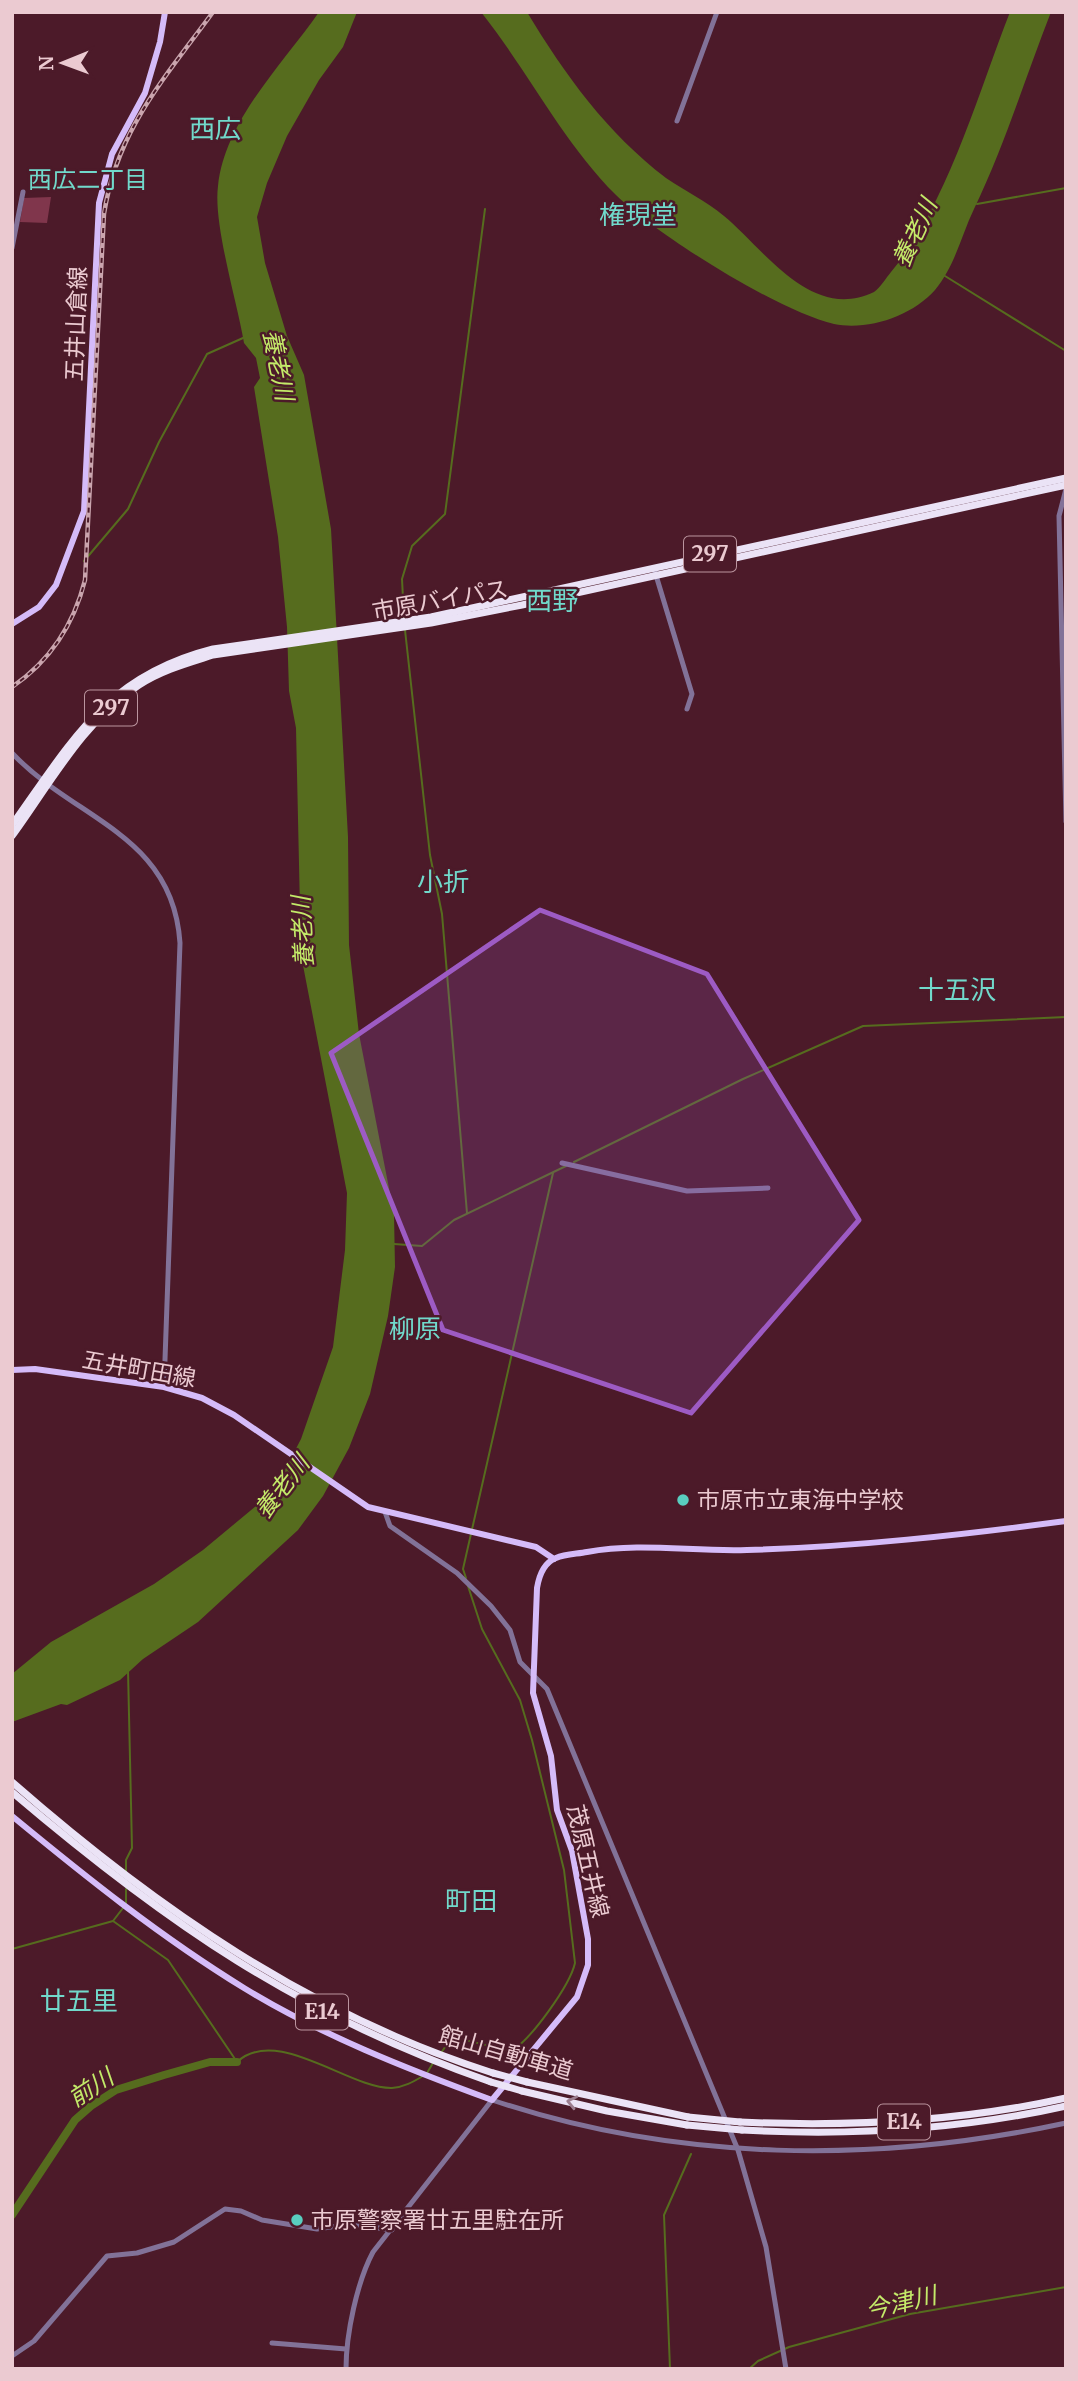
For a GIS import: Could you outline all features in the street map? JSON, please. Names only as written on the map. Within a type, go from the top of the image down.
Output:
[{"type":"highway","name":"市原バイパス","points":[[654,570],[1066,478]]},
{"type":"highway","name":"市原バイパス","points":[[12,836],[90,718],[130,684],[180,658],[213,649],[354,632],[1066,487]]},
{"type":"highway","name":"市原バイパス","points":[[12,825],[47,782]]},
{"type":"highway","name":"館山自動車道","points":[[12,1782],[24,1797],[190,1928],[227,1953],[329,2007],[491,2082],[523,2091],[687,2121],[853,2133],[912,2130],[1066,2106]]},
{"type":"highway","name":"館山自動車道","points":[[12,1792],[24,1797]]},
{"type":"highway","name":"館山自動車道","points":[[455,2065],[687,2121]]},
{"type":"highway","name":"館山自動車道","points":[[741,2126],[911,2121],[1066,2098]]},
{"type":"main road","name":"五井山倉線","points":[[12,624],[39,607],[56,585],[84,511],[99,203],[112,154],[145,93],[160,42],[165,12]]},
{"type":"main road","name":"五井町田線","points":[[12,1370],[35,1369],[164,1387],[202,1398],[274,1443],[361,1503],[385,1512],[536,1547],[554,1559]]},
{"type":"main road","points":[[554,1559],[625,1545],[740,1551],[872,1544],[1066,1521]]},
{"type":"main road","name":"茂原五井線","points":[[492,2100],[577,1997],[588,1965],[588,1939],[572,1851],[557,1810],[551,1756],[535,1705],[533,1675],[538,1579],[554,1559]]},
{"type":"main road","points":[[12,1816],[160,1933],[245,1988],[320,2029],[415,2073],[492,2100]]},
{"type":"street","points":[[677,121],[717,12]]},
{"type":"street","points":[[12,248],[23,192]]},
{"type":"street","points":[[1066,487],[1059,516],[1066,822]]},
{"type":"street","points":[[654,570],[692,694],[687,709]]},
{"type":"street","points":[[12,753],[47,782],[125,837],[149,860],[170,896],[179,929],[164,1387]]},
{"type":"street","points":[[562,1163],[687,1191],[768,1188]]},
{"type":"street","points":[[385,1512],[390,1526],[457,1573],[491,1606],[510,1630],[520,1662],[547,1689],[737,2150],[766,2247],[786,2369]]},
{"type":"street","points":[[346,2369],[346,2349],[366,2265],[418,2199],[436,2167],[492,2100],[613,2131],[737,2150],[813,2152],[905,2147],[987,2137],[1066,2123]]},
{"type":"street","points":[[12,2356],[33,2341],[107,2256],[137,2253],[174,2242],[225,2209],[241,2211],[262,2220],[317,2229],[351,2224],[392,2230]]},
{"type":"street","points":[[272,2343],[346,2349]]},
{"type":"highlighted area","points":[[540,910],[707,974],[859,1220],[691,1413],[443,1330],[331,1053]]},
{"type":"shaded area","points":[[51,197],[47,223],[20,222],[24,198]]},
{"type":"water","name":"養老川","points":[[319,12],[357,12],[343,47],[319,80],[287,136],[267,183],[257,217],[265,263],[287,336],[304,375],[331,529],[348,837],[349,945],[359,1034],[394,1214],[395,1267],[388,1316],[370,1394],[349,1448],[323,1496],[298,1530],[198,1622],[143,1659],[120,1680],[67,1705],[61,1704],[12,1722],[12,1674],[51,1642],[154,1584],[203,1550],[262,1501],[277,1485],[301,1439],[333,1347],[345,1250],[347,1193],[301,955],[296,728],[289,691],[287,627],[278,537],[254,387],[260,378],[256,358],[244,343],[222,241],[217,202],[223,162],[232,138],[258,94]]},
{"type":"water","points":[[481,12],[527,12],[556,58],[589,102],[645,161],[724,216],[791,278],[830,298],[851,299],[874,292],[878,288],[911,244],[929,214],[960,148],[1010,12],[1051,12],[995,160],[942,281],[925,299],[902,314],[875,323],[847,326],[810,316],[782,304],[719,270],[659,230],[616,195],[562,129]]},
{"type":"waterway","points":[[977,204],[1066,188]]},
{"type":"waterway","points":[[404,618],[402,579],[412,546],[445,514],[485,209]]},
{"type":"waterway","points":[[945,276],[1066,351]]},
{"type":"waterway","points":[[84,561],[128,509],[159,442],[207,354],[243,338]]},
{"type":"waterway","points":[[405,630],[430,855],[442,914],[467,1213]]},
{"type":"waterway","points":[[574,1162],[743,1079],[863,1026],[1066,1017]]},
{"type":"waterway","points":[[394,1244],[422,1246],[454,1220],[566,1166]]},
{"type":"waterway","points":[[466,1578],[463,1569],[553,1173]]},
{"type":"waterway","points":[[441,2053],[452,2037],[511,2051],[529,2036],[549,2011],[572,1973],[575,1963],[564,1870],[532,1740],[520,1700],[482,1629],[468,1586]]},
{"type":"waterway","points":[[126,1872],[126,1860],[132,1848],[128,1670]]},
{"type":"waterway","points":[[126,1889],[126,1904]]},
{"type":"waterway","points":[[12,1949],[113,1921],[123,1908]]},
{"type":"waterway","name":"前川","points":[[113,1921],[168,1960],[237,2062],[253,2053],[272,2051],[292,2054],[375,2086],[392,2088],[423,2076]]},
{"type":"waterway","name":"前川","points":[[12,2215],[75,2120],[91,2106],[116,2090],[164,2075],[210,2062],[237,2062]]},
{"type":"waterway","points":[[427,2073],[433,2063]]},
{"type":"waterway","points":[[670,2369],[664,2215],[691,2154]]},
{"type":"waterway","name":"今津川","points":[[749,2369],[758,2361],[789,2347],[910,2314],[1066,2287]]},
{"type":"railway","points":[[12,687],[26,677],[59,640],[74,612],[85,580],[104,214],[110,184],[131,131],[145,107],[213,12]]},
{"type":"place","name":"市原市立東海中学校","points":[[683,1500]]},
{"type":"place","name":"市原警察署廿五里駐在所","points":[[297,2220]]},
{"type":"district","name":"西広","points":[[215,129]]},
{"type":"district","name":"西広二丁目","points":[[88,180]]},
{"type":"district","name":"権現堂","points":[[638,215]]},
{"type":"district","name":"西野","points":[[552,601]]},
{"type":"district","name":"小折","points":[[443,882]]},
{"type":"district","name":"十五沢","points":[[957,990]]},
{"type":"district","name":"柳原","points":[[415,1329]]},
{"type":"district","name":"町田","points":[[471,1901]]},
{"type":"district","name":"廿五里","points":[[79,2001]]}]
